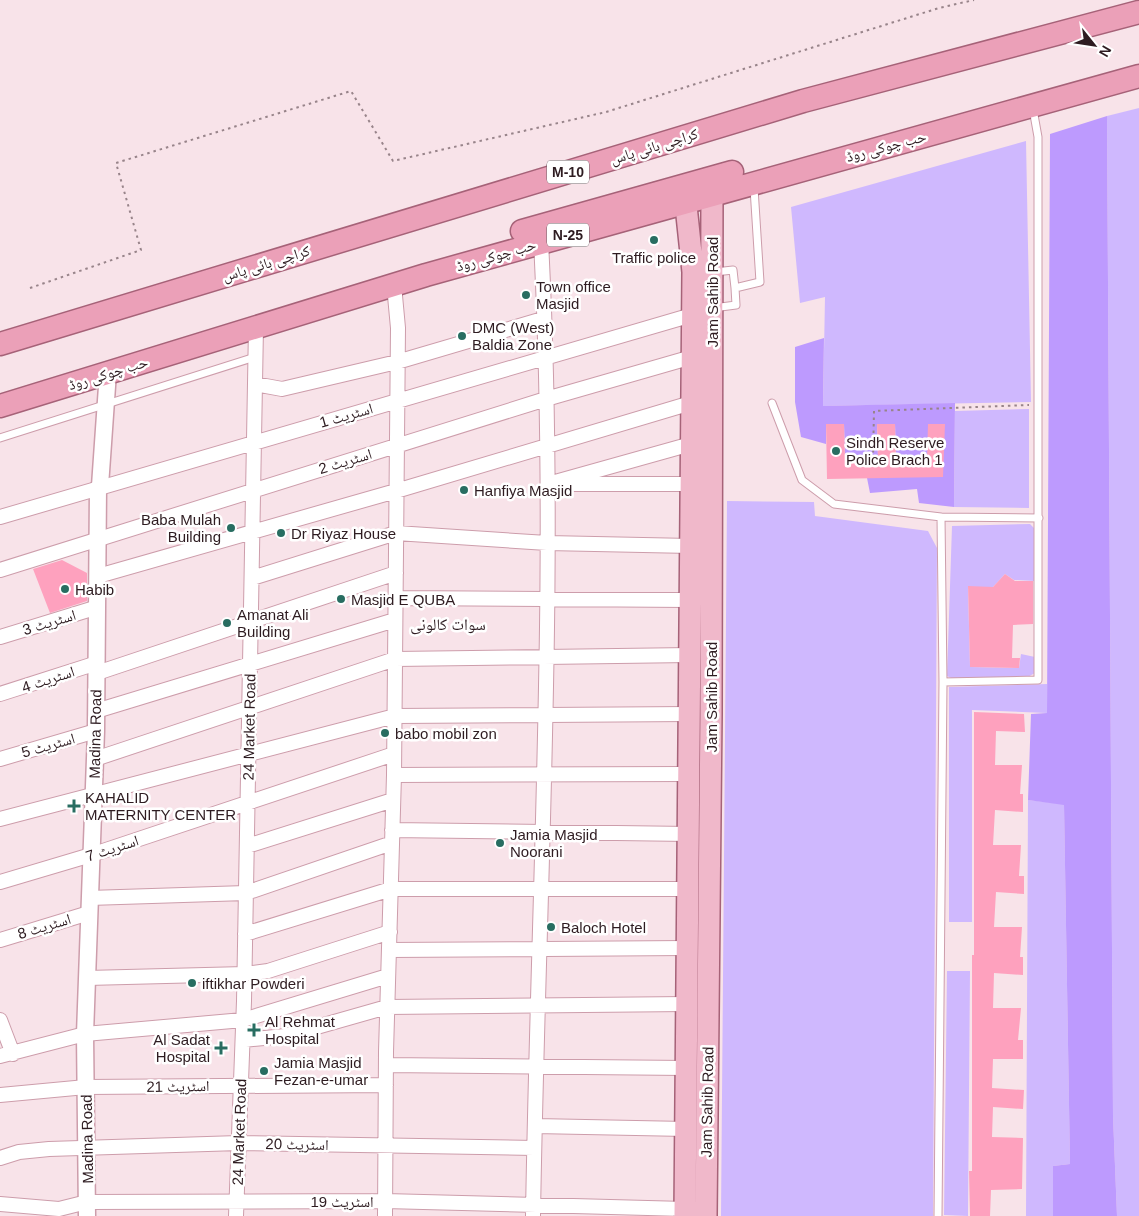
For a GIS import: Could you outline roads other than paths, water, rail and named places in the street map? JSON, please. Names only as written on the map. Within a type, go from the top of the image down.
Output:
[{"type":"highway","name":"کراچی بائی پاس","points":[[0,344],[803,101],[1139,12]]},
{"type":"highway","name":"حب چوکی روڈ","points":[[0,390],[412,264],[712,186],[1139,62]]},
{"type":"highway","name":"حب چوکی روڈ","points":[[712,186],[754,182],[1139,76]]},
{"type":"highway","name":"حب چوکی روڈ","points":[[0,406],[541,242],[685,193]]},
{"type":"main road","name":"Jam Sahib Road","points":[[706,1216],[712,186]]},
{"type":"main road","name":"Jam Sahib Road","points":[[685,193],[693,272],[685,1213]]},
{"type":"street","points":[[533,1211],[535,1067],[545,774],[548,484],[541,242]]},
{"type":"street","points":[[385,1216],[387,1007],[395,716],[397,362],[394,285]]},
{"type":"street","name":"اسٹریٹ 1","points":[[0,517],[692,315]]},
{"type":"street","points":[[256,384],[282,389],[397,362],[543,319]]},
{"type":"street","name":"24 Market Road","points":[[236,1216],[245,974],[256,327]]},
{"type":"street","name":"اسٹریٹ 2","points":[[0,570],[546,399],[692,357]]},
{"type":"street","name":"Madina Road","points":[[87,1209],[85,1034],[96,731],[98,488],[100,486],[108,372]]},
{"type":"street","points":[[98,576],[396,491],[691,402]]},
{"type":"street","points":[[548,484],[691,444]]},
{"type":"street","points":[[548,484],[691,484]]},
{"type":"street","points":[[252,578],[396,533],[547,543],[691,546]]},
{"type":"street","name":"اسٹریٹ 4","points":[[0,694],[97,668],[251,621],[396,573]]},
{"type":"street","points":[[396,598],[690,600]]},
{"type":"street","name":"اسٹریٹ 3","points":[[0,637],[98,607]]},
{"type":"street","points":[[96,710],[395,620]]},
{"type":"street","points":[[95,759],[395,659],[690,655]]},
{"type":"street","points":[[0,819],[94,793],[248,756],[395,716],[690,714]]},
{"type":"street","name":"اسٹریٹ 5","points":[[0,760],[96,731]]},
{"type":"street","name":"اسٹریٹ 7","points":[[0,882],[90,855],[394,754]]},
{"type":"street","points":[[394,775],[689,774]]},
{"type":"street","points":[[247,846],[393,800]]},
{"type":"street","name":"اسٹریٹ 8","points":[[0,940],[89,905],[246,893],[392,837],[543,832],[689,834]]},
{"type":"street","points":[[245,934],[391,889],[688,889]]},
{"type":"street","points":[[87,978],[245,974],[268,971],[390,932]]},
{"type":"street","points":[[389,950],[688,948]]},
{"type":"street","points":[[0,1020],[6,1055],[85,1034],[243,1020],[388,976]]},
{"type":"street","points":[[243,1040],[285,1036],[387,1007],[687,1004]]},
{"type":"street","points":[[386,1066],[686,1068]]},
{"type":"street","name":"اسٹریٹ 21","points":[[0,1095],[86,1087],[386,1085]]},
{"type":"street","points":[[535,1126],[686,1129]]},
{"type":"street","name":"اسٹریٹ 20","points":[[0,1158],[26,1152],[87,1147],[239,1143],[534,1148]]},
{"type":"street","name":"اسٹریٹ 19","points":[[0,1204],[59,1209],[87,1209],[237,1201],[385,1200],[533,1211],[685,1213]]},
{"type":"lane","points":[[943,682],[1038,680],[1038,137],[1032,106]]},
{"type":"lane","points":[[735,288],[760,282],[754,182]]},
{"type":"lane","points":[[712,272],[732,270],[736,305],[712,308]]},
{"type":"lane","points":[[0,438],[256,357]]},
{"type":"lane","points":[[772,404],[802,480],[834,504],[941,517],[1039,518]]},
{"type":"lane","points":[[938,1216],[943,682],[941,517]]},
{"type":"place","name":"Traffic police","points":[[654,240]]},
{"type":"place","name":"Town office Masjid","points":[[526,295]]},
{"type":"place","name":"DMC (West) Baldia Zone","points":[[462,336]]},
{"type":"place","name":"Sindh Reserve Police Brach 1","points":[[836,451]]},
{"type":"place","name":"Hanfiya Masjid","points":[[464,490]]},
{"type":"place","name":"Baba Mulah Building","points":[[231,528]]},
{"type":"place","name":"Dr Riyaz House","points":[[281,533]]},
{"type":"place","name":"Habib","points":[[65,589]]},
{"type":"place","name":"Masjid E QUBA","points":[[341,599]]},
{"type":"place","name":"Amanat Ali Building","points":[[227,623]]},
{"type":"place","name":"babo mobil zon","points":[[385,733]]},
{"type":"place","name":"KAHALID MATERNITY CENTER","points":[[74,806]]},
{"type":"place","name":"Jamia Masjid Noorani","points":[[500,843]]},
{"type":"place","name":"Baloch Hotel","points":[[551,927]]},
{"type":"place","name":"iftikhar Powderi","points":[[192,983]]},
{"type":"place","name":"Al Rehmat Hospital","points":[[254,1030]]},
{"type":"place","name":"Al Sadat Hospital","points":[[221,1048]]},
{"type":"place","name":"Jamia Masjid Fezan-e-umar","points":[[264,1071]]},
{"type":"district","name":"سوات کالونی","points":[[448,624]]}]
